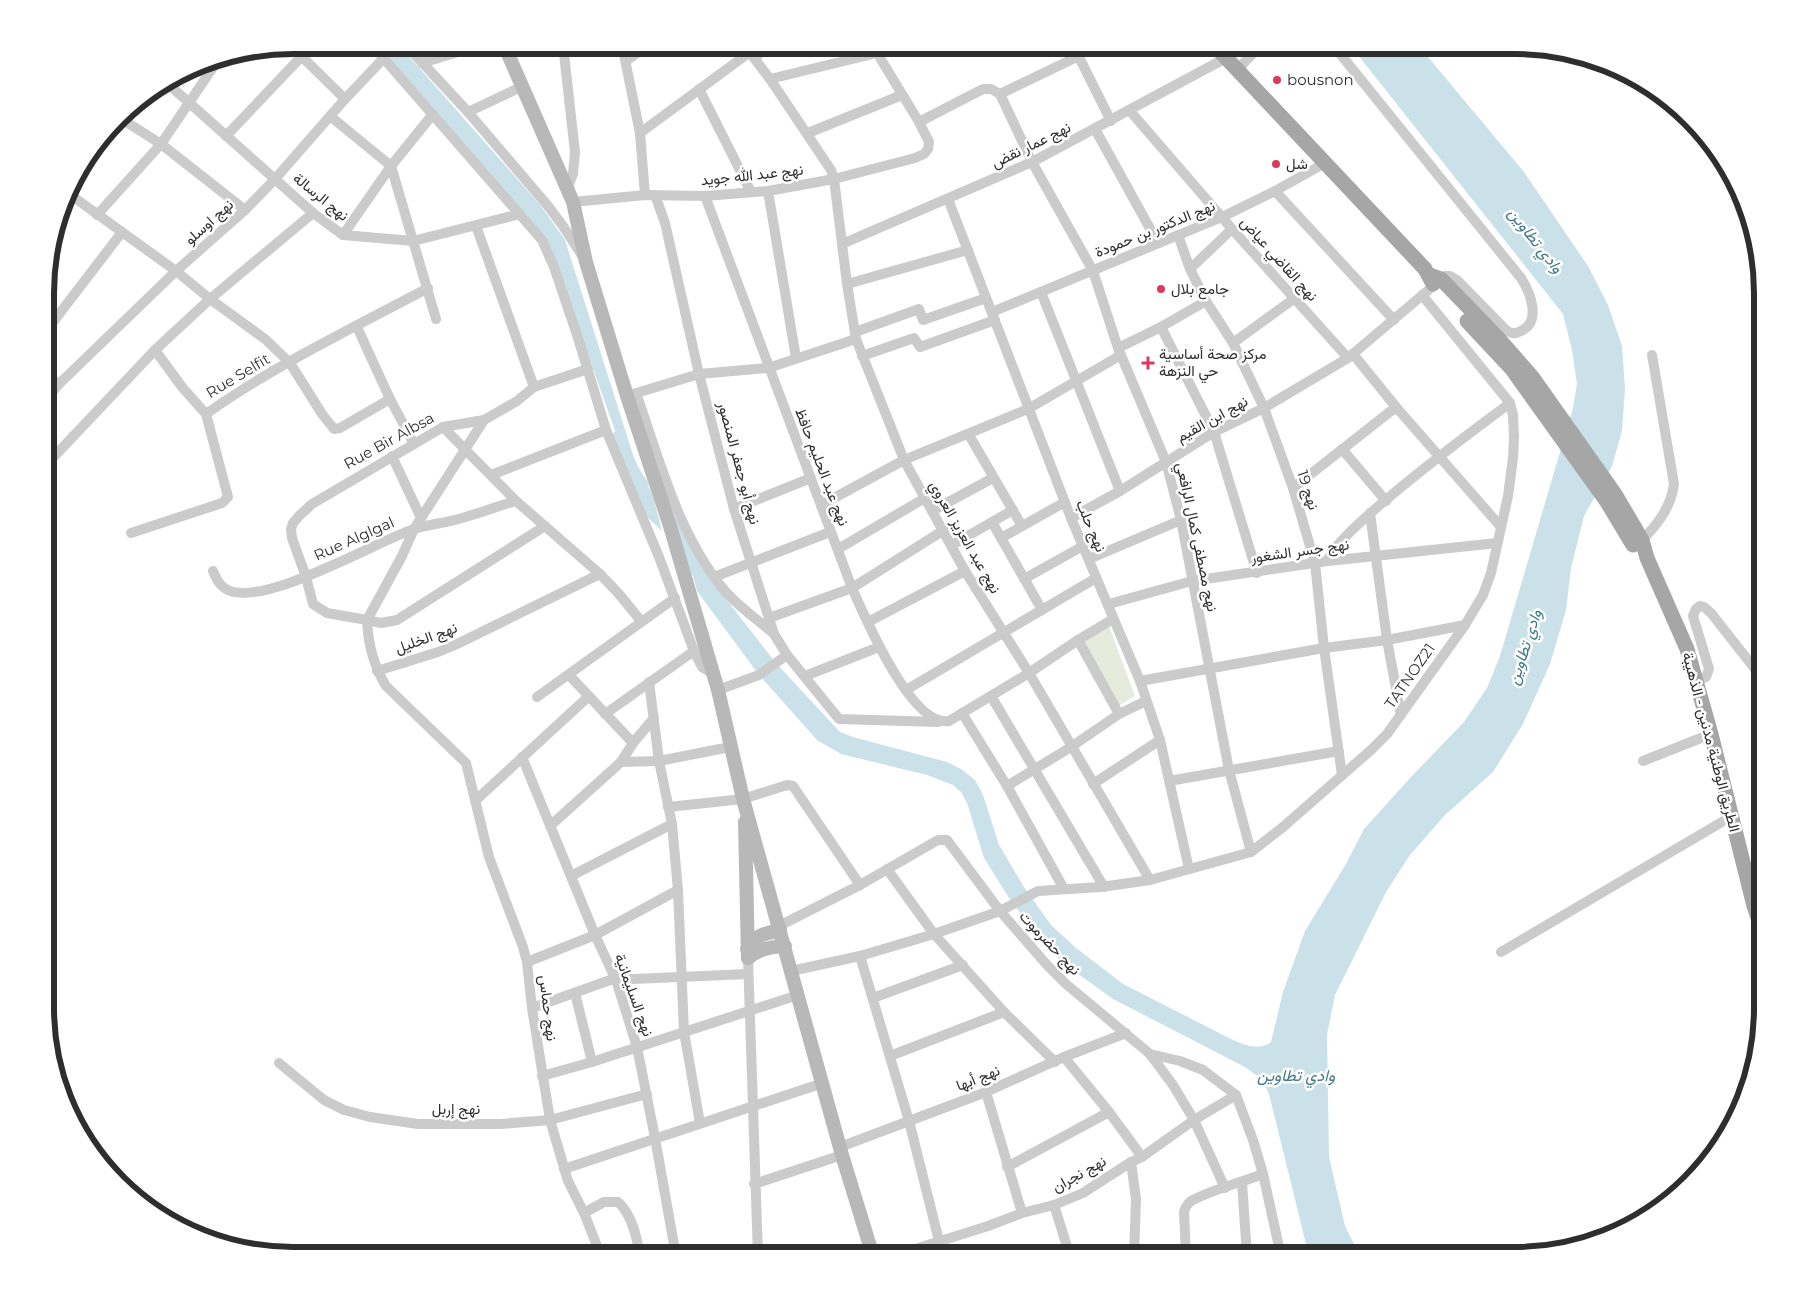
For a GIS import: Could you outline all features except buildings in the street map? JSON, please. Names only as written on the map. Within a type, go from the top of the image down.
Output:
[{"type":"main road","points":[[508,54],[573,202],[586,262],[632,395],[718,690],[744,802],[841,1151],[870,1247]]},
{"type":"main road","name":"الطريق الوطنية مدنين - الذهيبة","points":[[1222,54],[1325,163],[1432,284],[1519,361],[1554,417],[1642,540],[1647,558],[1687,649],[1732,816],[1754,881]]},
{"type":"main road","name":"الطريق الوطنية مدنين - الذهيبة","points":[[1611,498],[1635,546],[1647,558]]},
{"type":"main road","points":[[744,802],[747,953]]},
{"type":"main road","points":[[747,953],[752,940],[780,928]]},
{"type":"main road","points":[[747,953],[765,948],[785,946]]},
{"type":"street","points":[[300,54],[345,99]]},
{"type":"street","points":[[379,54],[542,240],[554,267],[606,430],[644,520],[694,651],[702,666],[712,671]]},
{"type":"street","points":[[414,54],[468,112],[548,206],[586,262]]},
{"type":"street","points":[[422,63],[452,54]]},
{"type":"street","points":[[564,54],[575,152],[573,174],[567,189]]},
{"type":"street","name":"نهج أبو جعفر المنصور","points":[[624,54],[650,195],[665,222],[699,374],[734,509],[774,634],[787,655],[839,719],[946,721]]},
{"type":"street","points":[[626,61],[636,54]]},
{"type":"street","points":[[640,133],[746,54]]},
{"type":"street","name":"نهج عبد العزيز العروي","points":[[751,54],[808,133],[832,170],[855,335],[904,460],[966,571],[1029,673],[1150,880]]},
{"type":"street","points":[[770,79],[856,54]]},
{"type":"street","points":[[876,54],[919,122],[983,89],[991,89],[1000,94],[1079,56],[1111,121]]},
{"type":"street","points":[[1237,70],[1252,54]]},
{"type":"street","points":[[1328,561],[1334,548],[1370,513],[1440,456],[1510,403],[1432,284],[1447,275],[1455,278],[1507,331],[1514,334],[1525,329],[1532,316],[1531,301],[1521,278],[1340,54]]},
{"type":"street","points":[[226,136],[302,56]]},
{"type":"street","name":"نهج عمار نقض","points":[[842,244],[1032,162],[1226,58]]},
{"type":"street","name":"نهج اوسلو","points":[[54,390],[176,271],[245,210],[383,59]]},
{"type":"street","points":[[97,214],[161,144],[213,67]]},
{"type":"street","name":"نهج الرسالة","points":[[171,87],[313,213],[343,235],[413,241],[520,214]]},
{"type":"street","points":[[468,112],[521,87]]},
{"type":"street","points":[[700,89],[751,192]]},
{"type":"street","name":"نهج مصطفى كمال الرافعي","points":[[1000,94],[1032,162],[1093,271],[1119,352],[1166,462],[1181,520],[1229,770],[1251,852]]},
{"type":"street","points":[[808,133],[902,95]]},
{"type":"street","name":"نهج القاضي عياض","points":[[1130,111],[1232,229],[1350,356],[1501,527]]},
{"type":"street","points":[[343,235],[391,166],[433,114]]},
{"type":"street","points":[[330,116],[391,166],[436,319]]},
{"type":"street","points":[[126,122],[161,144],[245,210]]},
{"type":"street","name":"نهج عبد الله جويد","points":[[573,202],[650,195],[705,196],[768,191],[834,179],[924,154],[928,150],[929,142],[919,122]]},
{"type":"street","points":[[1095,129],[1158,243]]},
{"type":"street","name":"نهج الدكتور بن حمودة","points":[[862,356],[914,338],[920,347],[994,316],[1041,292],[1222,217],[1275,191],[1325,163]]},
{"type":"street","points":[[768,191],[796,358]]},
{"type":"street","points":[[1275,191],[1394,320]]},
{"type":"street","name":"نهج عبد الحليم حافظ","points":[[705,196],[768,368],[822,505],[830,532],[852,588],[879,647],[906,690],[926,714],[934,720],[946,721]]},
{"type":"street","points":[[74,197],[176,271],[210,299],[265,339],[290,363],[322,414],[334,429],[340,428],[390,399]]},
{"type":"street","name":"نهج حلب","points":[[948,199],[1071,518],[1140,681],[1160,740],[1189,869]]},
{"type":"street","points":[[54,457],[156,350],[210,299],[313,213]]},
{"type":"street","points":[[476,226],[534,387]]},
{"type":"street","points":[[1190,269],[1232,229]]},
{"type":"street","points":[[54,321],[122,232]]},
{"type":"street","name":"نهج 19","points":[[1178,235],[1190,269],[1206,301],[1233,342],[1264,408],[1293,488],[1315,564],[1324,648],[1342,775]]},
{"type":"street","points":[[847,284],[968,250]]},
{"type":"street","name":"نهج ابن القيم","points":[[1071,518],[1120,491],[1214,432],[1264,408],[1350,356],[1394,320],[1432,284]]},
{"type":"street","name":"Rue Selfit","points":[[132,534],[222,503],[228,497],[229,494],[206,414],[240,391],[428,288]]},
{"type":"street","points":[[1041,292],[1120,491]]},
{"type":"street","points":[[774,634],[727,593],[693,544],[632,395],[699,374],[768,368],[920,309],[923,320],[986,298]]},
{"type":"street","points":[[1233,342],[1295,298]]},
{"type":"street","points":[[822,505],[904,460],[1028,409],[1076,382],[1119,352],[1206,301]]},
{"type":"street","points":[[357,326],[390,399],[414,444]]},
{"type":"street","points":[[1161,327],[1214,432],[1257,573]]},
{"type":"street","points":[[156,350],[182,387],[206,414]]},
{"type":"street","points":[[1642,540],[1659,522],[1672,500],[1674,484],[1652,355]]},
{"type":"street","name":"Rue Bir Albsa","points":[[545,526],[397,620],[381,623],[327,613],[313,604],[306,577],[292,538],[291,529],[299,516],[319,500],[443,427],[484,420],[517,401],[534,387],[588,369]]},
{"type":"street","points":[[54,381],[59,384]]},
{"type":"street","name":"TATNOZ21","points":[[1000,911],[1032,892],[1104,887],[1150,880],[1251,852],[1283,827],[1382,739],[1465,625],[1487,586],[1508,496],[1513,458],[1513,416],[1510,403]]},
{"type":"street","points":[[1293,488],[1396,407]]},
{"type":"street","points":[[377,671],[369,641],[368,620],[414,529],[484,420]]},
{"type":"street","points":[[443,427],[516,501],[600,574],[641,621]]},
{"type":"street","points":[[492,475],[606,430]]},
{"type":"street","points":[[969,434],[1022,526]]},
{"type":"street","points":[[1342,449],[1386,500]]},
{"type":"street","points":[[392,456],[421,518]]},
{"type":"street","points":[[734,509],[811,478]]},
{"type":"street","points":[[932,511],[993,478]]},
{"type":"street","points":[[838,549],[925,498]]},
{"type":"street","name":"Rue Alglgal","points":[[213,571],[219,583],[227,590],[240,592],[273,588],[306,577],[414,529],[461,518],[516,501]]},
{"type":"street","points":[[1001,538],[1065,502]]},
{"type":"street","points":[[952,544],[1013,510]]},
{"type":"street","points":[[1370,513],[1387,640],[1401,715]]},
{"type":"street","points":[[1089,559],[1181,520]]},
{"type":"street","points":[[992,522],[1042,610]]},
{"type":"street","points":[[769,618],[852,588],[944,530]]},
{"type":"street","points":[[714,576],[830,532]]},
{"type":"street","name":"نهج جسر الشغور","points":[[1109,604],[1192,582],[1328,561],[1497,543]]},
{"type":"street","points":[[1024,579],[1083,546]]},
{"type":"street","points":[[868,622],[966,571]]},
{"type":"street","name":"نهج الخليل","points":[[377,671],[455,645],[600,574]]},
{"type":"street","points":[[906,690],[1096,578]]},
{"type":"street","points":[[537,696],[675,598]]},
{"type":"street","points":[[1696,681],[1706,677],[1709,671],[1693,616],[1696,609],[1702,606],[1711,612],[1754,668]]},
{"type":"street","points":[[946,721],[1029,673],[1113,619]]},
{"type":"street","points":[[1140,681],[1324,648],[1387,640],[1465,625]]},
{"type":"street","points":[[1078,640],[1119,714]]},
{"type":"street","points":[[805,676],[879,647]]},
{"type":"street","points":[[605,714],[694,651]]},
{"type":"street","points":[[718,690],[759,675],[787,655]]},
{"type":"street","name":"نهج حماس","points":[[377,671],[386,686],[405,706],[466,763],[490,857],[527,962],[532,1008],[550,1120],[564,1169],[597,1247]]},
{"type":"street","points":[[568,675],[633,744]]},
{"type":"street","points":[[650,682],[660,761],[672,824],[678,890],[684,1032],[700,1123]]},
{"type":"street","points":[[991,696],[1104,887]]},
{"type":"street","points":[[475,801],[588,697]]},
{"type":"street","points":[[1007,786],[1071,747],[1119,714],[1146,701]]},
{"type":"street","points":[[962,713],[1007,786],[1064,889]]},
{"type":"street","points":[[550,826],[621,762],[654,718]]},
{"type":"street","points":[[1642,761],[1711,734]]},
{"type":"street","points":[[1093,784],[1160,740]]},
{"type":"street","points":[[621,762],[660,761],[730,747]]},
{"type":"street","points":[[1169,781],[1339,751]]},
{"type":"street","name":"نهج السليمانية","points":[[522,757],[595,935],[616,980],[637,1047],[675,1247]]},
{"type":"street","points":[[668,807],[744,802],[787,785],[793,786],[860,885]]},
{"type":"street","points":[[1501,952],[1732,816]]},
{"type":"street","points":[[571,876],[672,824]]},
{"type":"street","name":"نهج حضرموت","points":[[887,869],[931,844],[944,839],[950,843],[1000,911],[1066,984],[1150,1054]]},
{"type":"street","points":[[780,928],[887,869],[934,934],[1004,1012],[1060,1060],[1109,1112],[1142,1157]]},
{"type":"street","points":[[527,962],[595,935],[678,890]]},
{"type":"street","points":[[791,971],[860,956],[934,934],[1000,911]]},
{"type":"street","points":[[747,953],[758,1247]]},
{"type":"street","points":[[860,956],[909,1121],[939,1241]]},
{"type":"street","points":[[873,998],[963,965]]},
{"type":"street","points":[[532,1008],[602,981],[748,974]]},
{"type":"street","points":[[575,993],[592,1062]]},
{"type":"street","points":[[542,1076],[592,1062],[798,995]]},
{"type":"street","points":[[890,1056],[1004,1012]]},
{"type":"street","name":"نهج أبها","points":[[754,1184],[841,1151],[909,1121],[986,1092],[1126,1033]]},
{"type":"street","points":[[1150,1054],[1180,1061],[1203,1070],[1236,1095],[1253,1140],[1263,1174],[1279,1247]]},
{"type":"street","points":[[1150,1054],[1194,1120],[1225,1188]]},
{"type":"street","name":"نهج إربل","points":[[279,1063],[324,1100],[344,1110],[370,1117],[418,1124],[500,1124],[550,1120],[647,1094]]},
{"type":"street","points":[[564,1169],[823,1083]]},
{"type":"street","points":[[986,1092],[1007,1168],[1022,1213]]},
{"type":"street","name":"نهج نجران","points":[[921,1247],[988,1226],[1022,1213],[1054,1205],[1083,1193],[1142,1157],[1194,1120],[1236,1095]]},
{"type":"street","points":[[1007,1168],[1109,1112]]},
{"type":"street","points":[[1131,1162],[1136,1199],[1134,1247]]},
{"type":"street","points":[[1186,1247],[1184,1210],[1187,1205],[1192,1201],[1263,1174]]},
{"type":"street","points":[[1242,1182],[1246,1247]]},
{"type":"street","points":[[584,1213],[604,1202],[618,1202],[624,1206],[628,1214],[637,1247]]},
{"type":"street","points":[[1054,1205],[1067,1247]]},
{"type":"shaded area","points":[[1109,626],[1135,696],[1118,706],[1081,642]]},
{"type":"water","points":[[384,54],[407,54],[541,206],[565,240],[634,458],[653,496],[662,531],[645,515],[553,256]]},
{"type":"water","name":"وادي تطاوين","points":[[1357,54],[1426,54],[1524,172],[1588,266],[1608,305],[1622,346],[1625,389],[1622,431],[1612,466],[1584,516],[1571,568],[1566,610],[1550,664],[1523,724],[1493,772],[1445,815],[1410,855],[1386,892],[1335,995],[1327,1035],[1329,1157],[1345,1226],[1356,1247],[1307,1247],[1269,1094],[1263,1080],[1245,1067],[1113,999],[1063,963],[1038,937],[1009,898],[984,858],[967,803],[961,792],[953,785],[927,775],[841,754],[817,740],[759,675],[697,591],[693,576],[687,568],[674,516],[712,581],[775,662],[840,732],[947,762],[961,769],[975,780],[983,795],[999,845],[1024,887],[1051,925],[1075,947],[1123,984],[1245,1045],[1255,1047],[1266,1045],[1271,1042],[1283,992],[1305,931],[1346,864],[1364,829],[1464,722],[1487,688],[1500,656],[1573,408],[1577,384],[1572,350],[1563,314]]},
{"type":"waterway","points":[[619,438],[628,467],[641,485]]},
{"type":"place","name":"bousnon","points":[[1277,80]]},
{"type":"place","name":"شل","points":[[1276,164]]},
{"type":"place","name":"جامع بلال","points":[[1161,289]]},
{"type":"place","name":"مركز صحة أساسية حي النزهة","points":[[1148,363]]}]
